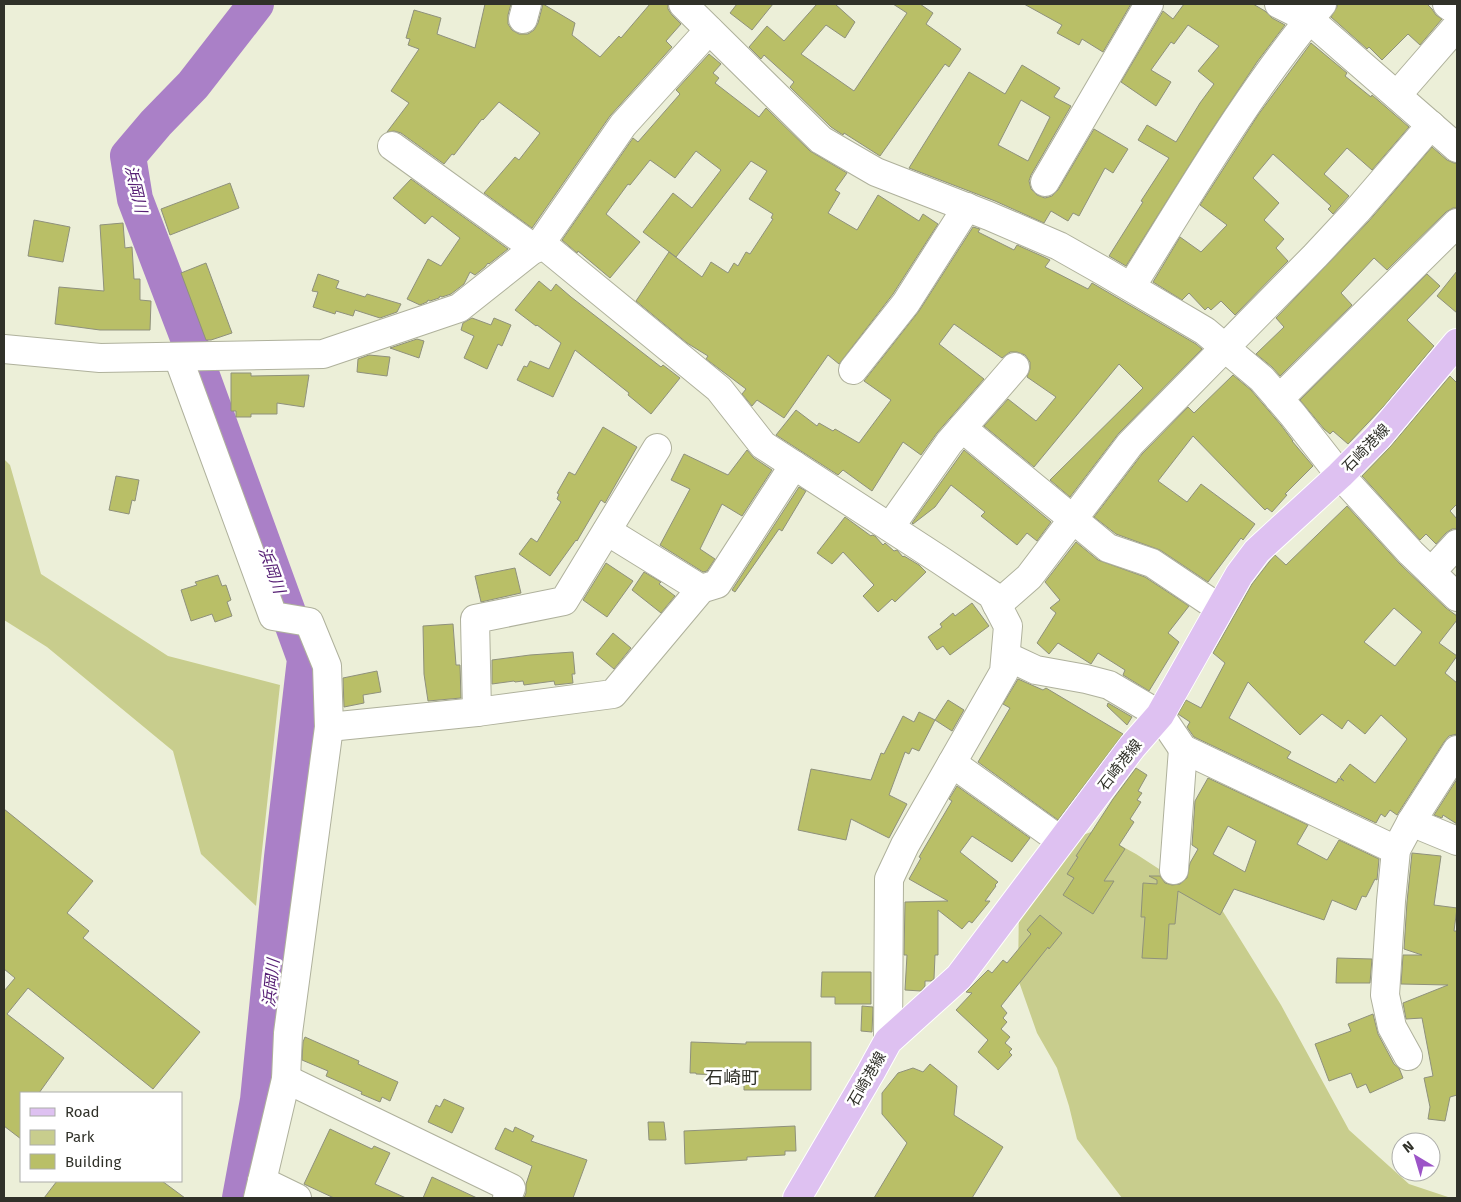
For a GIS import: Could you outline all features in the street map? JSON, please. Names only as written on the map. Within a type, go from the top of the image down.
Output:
[{"type":"main road","name":"石崎港線","points":[[797,1198],[872,1072],[888,1041],[959,977],[1132,747],[1160,715],[1239,574],[1257,550],[1340,475],[1378,437],[1457,343]]},
{"type":"street","points":[[683,4],[821,140],[876,172],[1059,246],[1205,331],[1262,379],[1340,475],[1411,553],[1457,597]]},
{"type":"street","points":[[1045,182],[1149,4]]},
{"type":"street","points":[[1279,4],[1315,11],[1397,95],[1457,148]]},
{"type":"street","points":[[1447,4],[1457,7]]},
{"type":"street","points":[[1131,287],[1245,107],[1287,46],[1315,11]]},
{"type":"street","points":[[1397,95],[1457,26]]},
{"type":"street","points":[[4,349],[100,358],[323,354],[459,308],[538,246],[622,125],[709,30]]},
{"type":"street","points":[[997,605],[1029,577],[1130,444],[1315,256],[1431,125]]},
{"type":"street","points":[[392,146],[538,246],[719,388],[763,445],[992,594],[1008,626],[1004,672],[905,845],[889,879],[888,1041]]},
{"type":"street","points":[[853,370],[906,304],[967,208]]},
{"type":"street","points":[[1279,399],[1457,223]]},
{"type":"street","points":[[188,357],[273,616],[310,622],[327,666],[329,726],[288,1033],[286,1078],[260,1190],[297,1198]]},
{"type":"street","points":[[890,527],[949,443],[1015,367]]},
{"type":"street","points":[[962,428],[1108,548],[1152,563],[1220,608]]},
{"type":"street","points":[[477,712],[475,618],[564,601],[657,448]]},
{"type":"street","points":[[329,726],[477,712],[614,694],[702,589],[717,584],[794,465]]},
{"type":"street","points":[[607,531],[702,589]]},
{"type":"street","points":[[1431,572],[1457,544]]},
{"type":"street","points":[[1006,656],[1036,670],[1109,685],[1160,715],[1183,749],[1396,850]]},
{"type":"street","points":[[1174,870],[1183,749]]},
{"type":"street","points":[[1408,1056],[1392,1027],[1385,995],[1396,850],[1411,822],[1457,750]]},
{"type":"street","points":[[952,763],[1061,841]]},
{"type":"street","points":[[1411,822],[1457,841]]},
{"type":"street","points":[[286,1078],[511,1188],[508,1198]]},
{"type":"green space","points":[[4,459],[10,465],[41,574],[168,656],[280,685],[256,906],[201,854],[173,751],[47,647],[4,620]]},
{"type":"green space","points":[[1094,831],[1136,854],[1222,910],[1281,1005],[1349,1130],[1391,1168],[1391,1182],[1407,1182],[1451,1198],[1122,1198],[1077,1139],[1057,1068],[1037,1033],[1018,979],[1019,901],[1046,848]]},
{"type":"building","points":[[485,4],[511,4],[508,24],[512,30],[519,34],[528,34],[534,30],[538,23],[543,4],[575,23],[572,35],[600,57],[619,36],[621,38],[650,4],[668,4],[668,9],[681,24],[666,41],[672,47],[610,116],[532,228],[484,193],[515,157],[519,160],[540,133],[499,102],[482,119],[454,155],[452,154],[444,164],[401,133],[387,132],[409,103],[391,91],[419,49],[408,45],[410,39],[406,38],[414,10],[441,18],[437,34],[475,48]]},
{"type":"building","points":[[737,4],[773,4],[752,30],[730,13]]},
{"type":"building","points":[[817,4],[835,4],[855,22],[845,38],[826,25],[801,54],[854,91],[907,13],[893,4],[920,4],[933,13],[926,24],[961,49],[949,67],[945,64],[880,156],[831,127],[790,87],[794,82],[764,55],[761,59],[749,47],[767,26],[784,41]]},
{"type":"building","points":[[1024,4],[1131,4],[1103,52],[1082,39],[1079,45],[1057,33],[1062,25]]},
{"type":"building","points":[[1184,4],[1253,4],[1285,25],[1257,62],[1209,134],[1126,266],[1109,256],[1169,158],[1138,140],[1147,125],[1176,142],[1214,84],[1198,71],[1219,46],[1188,25],[1174,44],[1171,42],[1151,70],[1171,82],[1156,106],[1121,82],[1163,11],[1173,19]]},
{"type":"building","points":[[1337,4],[1427,4],[1442,19],[1420,45],[1408,34],[1382,60],[1369,47],[1367,49],[1331,17]]},
{"type":"building","points":[[1311,43],[1347,73],[1345,76],[1371,97],[1372,95],[1409,127],[1372,170],[1347,148],[1324,174],[1349,196],[1333,214],[1328,209],[1331,206],[1273,154],[1253,178],[1279,203],[1264,220],[1284,239],[1276,248],[1288,261],[1235,315],[1221,301],[1211,310],[1208,307],[1205,310],[1189,293],[1182,300],[1153,282],[1180,237],[1201,252],[1227,225],[1200,205],[1258,115]]},
{"type":"building","points":[[709,54],[721,64],[713,73],[719,78],[715,83],[759,117],[766,108],[810,151],[847,173],[835,190],[840,193],[828,213],[857,230],[878,195],[919,221],[923,214],[938,224],[893,294],[839,364],[828,355],[784,418],[757,400],[752,406],[742,394],[746,389],[706,359],[708,356],[687,343],[636,301],[669,252],[702,277],[711,262],[728,273],[734,263],[738,266],[746,252],[750,254],[773,219],[771,218],[773,214],[749,199],[767,171],[751,161],[676,257],[643,232],[673,193],[692,208],[721,170],[696,151],[675,178],[650,160],[630,185],[628,184],[606,214],[640,242],[610,278],[562,240],[633,138],[638,142],[680,94],[676,90]]},
{"type":"building","points":[[1022,65],[1060,88],[1054,97],[1071,106],[1031,175],[1029,181],[1031,189],[1037,195],[1045,198],[1052,196],[1058,190],[1094,129],[1128,149],[1113,173],[1105,168],[1079,216],[1073,213],[1068,221],[1051,211],[1044,223],[995,201],[909,168],[969,72],[1005,94]],"holes":[[[1021,100],[1050,117],[1028,161],[998,145]]]},
{"type":"building","points":[[1432,147],[1447,160],[1457,163],[1457,208],[1446,212],[1387,270],[1374,258],[1341,293],[1352,305],[1280,376],[1256,354],[1284,327],[1276,318],[1368,222]]},
{"type":"building","points":[[411,179],[508,249],[475,275],[470,272],[464,284],[451,294],[428,300],[420,305],[407,299],[428,259],[441,266],[460,238],[432,216],[425,224],[393,198]]},
{"type":"building","points":[[230,183],[239,208],[170,235],[161,209]]},
{"type":"building","points":[[34,220],[70,227],[63,262],[28,256]]},
{"type":"building","points":[[123,223],[125,248],[132,247],[134,279],[140,279],[140,300],[151,301],[150,330],[100,330],[55,324],[59,287],[104,291],[100,225]]},
{"type":"building","points":[[973,227],[980,229],[978,232],[1014,250],[1017,245],[1050,260],[1045,267],[1088,289],[1092,283],[1202,349],[1119,433],[1070,497],[1050,480],[1143,388],[1119,364],[1034,467],[984,426],[1008,399],[1036,421],[1056,397],[1027,377],[1030,362],[1025,355],[1010,352],[1002,358],[954,324],[939,344],[984,379],[937,433],[921,455],[903,442],[872,491],[843,470],[838,475],[776,435],[796,410],[817,426],[819,423],[833,431],[835,429],[859,443],[891,400],[864,381],[919,311]]},
{"type":"building","points":[[206,263],[232,333],[211,340],[206,340],[181,273]]},
{"type":"building","points":[[1457,271],[1457,313],[1437,296]]},
{"type":"building","points":[[318,274],[339,281],[336,288],[365,297],[367,294],[401,304],[397,312],[380,318],[355,310],[353,316],[336,311],[335,314],[313,307],[318,292],[312,291]]},
{"type":"building","points":[[1427,274],[1440,286],[1407,320],[1434,346],[1384,406],[1348,444],[1333,431],[1330,434],[1324,429],[1300,400]]},
{"type":"building","points":[[539,281],[551,291],[556,284],[661,367],[663,365],[680,378],[651,414],[628,395],[629,393],[575,350],[553,397],[517,380],[524,366],[527,367],[530,361],[549,369],[561,343],[515,310]]},
{"type":"building","points":[[472,318],[491,325],[494,318],[511,325],[502,346],[498,344],[487,369],[464,358],[474,336],[461,330],[463,323]]},
{"type":"building","points":[[417,339],[424,341],[419,358],[390,348]]},
{"type":"building","points":[[369,355],[390,357],[387,376],[357,372],[358,359]]},
{"type":"building","points":[[231,373],[251,373],[251,376],[309,375],[304,407],[277,403],[277,414],[251,414],[251,417],[236,417],[236,411],[231,411]]},
{"type":"building","points":[[1233,375],[1251,390],[1313,466],[1285,494],[1287,495],[1272,512],[1267,508],[1265,510],[1193,436],[1158,481],[1187,502],[1201,484],[1255,524],[1243,540],[1241,538],[1208,582],[1160,550],[1116,534],[1094,517],[1142,454],[1188,407],[1194,413]]},
{"type":"building","points":[[1450,376],[1457,383],[1457,504],[1450,511],[1457,519],[1457,529],[1452,529],[1446,533],[1436,544],[1426,534],[1420,540],[1362,476],[1390,447]]},
{"type":"building","points":[[603,427],[637,447],[605,503],[601,500],[577,541],[550,576],[519,554],[531,538],[537,542],[561,502],[557,499],[559,494],[557,493],[569,472],[575,475]]},
{"type":"building","points":[[747,450],[754,458],[772,470],[742,516],[722,504],[700,549],[715,559],[707,571],[703,572],[660,545],[690,489],[671,480],[684,454],[728,475]]},
{"type":"building","points":[[964,450],[1051,522],[1037,541],[1027,533],[1017,545],[981,516],[985,512],[951,485],[935,507],[912,523]]},
{"type":"building","points":[[116,476],[139,480],[135,501],[132,500],[129,514],[109,510]]},
{"type":"building","points":[[799,487],[806,491],[782,531],[779,529],[735,592],[732,590]]},
{"type":"building","points":[[1347,506],[1400,564],[1446,608],[1457,616],[1457,620],[1439,643],[1457,656],[1445,673],[1457,683],[1457,734],[1449,736],[1444,742],[1397,815],[1390,810],[1385,817],[1381,814],[1376,823],[1194,737],[1187,727],[1190,722],[1178,714],[1186,700],[1201,708],[1225,663],[1213,653],[1252,584],[1275,555],[1286,565]],"holes":[[[1394,608],[1422,632],[1395,666],[1364,642]],[[1248,682],[1300,735],[1322,714],[1342,729],[1348,720],[1365,734],[1381,715],[1407,739],[1375,783],[1350,764],[1340,777],[1344,781],[1339,778],[1336,783],[1287,758],[1291,752],[1229,718]]]},
{"type":"building","points":[[845,517],[871,536],[875,536],[883,545],[885,543],[894,551],[897,550],[903,557],[919,565],[926,572],[895,602],[892,599],[878,612],[863,596],[874,585],[843,552],[832,564],[817,553]]},
{"type":"building","points":[[1076,542],[1098,560],[1145,577],[1189,606],[1168,633],[1179,642],[1149,691],[1123,675],[1125,670],[1098,653],[1091,664],[1058,643],[1049,654],[1037,643],[1056,613],[1050,608],[1060,600],[1045,582]]},
{"type":"building","points":[[606,563],[633,581],[607,617],[583,600]]},
{"type":"building","points":[[515,568],[521,593],[481,602],[475,576]]},
{"type":"building","points":[[644,572],[661,582],[659,584],[675,596],[661,613],[632,590]]},
{"type":"building","points":[[218,575],[222,586],[226,585],[231,600],[227,602],[232,616],[215,622],[212,614],[191,621],[181,590],[197,585],[195,582]]},
{"type":"building","points":[[972,603],[989,626],[950,655],[943,646],[937,650],[928,637],[942,627],[940,624],[953,613],[955,616]]},
{"type":"building","points":[[453,624],[456,665],[460,665],[461,698],[428,701],[424,674],[423,626]]},
{"type":"building","points":[[613,633],[631,648],[614,669],[596,654]]},
{"type":"building","points":[[573,652],[575,674],[572,674],[573,683],[555,685],[554,681],[524,685],[523,681],[514,681],[492,684],[492,660]]},
{"type":"building","points":[[377,671],[381,692],[363,695],[364,703],[344,707],[343,678]]},
{"type":"building","points":[[1018,679],[1043,690],[1046,688],[1123,734],[1058,820],[978,762],[1010,708],[1003,704]]},
{"type":"building","points":[[948,700],[964,710],[952,731],[935,720]]},
{"type":"building","points":[[1108,703],[1132,717],[1127,725],[1107,706]]},
{"type":"building","points":[[919,712],[935,720],[919,751],[912,748],[909,754],[905,752],[889,795],[907,804],[889,838],[851,819],[846,840],[798,830],[811,769],[871,780],[881,753],[884,754],[903,716],[914,722]]},
{"type":"building","points":[[1136,768],[1147,775],[1138,791],[1142,793],[1137,800],[1141,802],[1130,819],[1134,822],[1119,845],[1125,849],[1104,881],[1114,881],[1093,914],[1063,895],[1074,878],[1067,874],[1078,857],[1076,856],[1113,799]]},
{"type":"building","points":[[1208,778],[1308,825],[1297,844],[1327,860],[1339,840],[1379,859],[1377,880],[1375,879],[1366,897],[1362,896],[1356,910],[1332,900],[1324,920],[1234,889],[1220,915],[1178,891],[1175,924],[1169,924],[1167,959],[1142,958],[1145,917],[1141,917],[1143,883],[1157,884],[1157,880],[1149,876],[1160,876],[1165,883],[1172,885],[1180,884],[1187,878],[1190,863],[1198,849],[1192,845],[1195,801]],"holes":[[[1228,826],[1256,841],[1245,872],[1213,854]]]},
{"type":"building","points":[[1457,779],[1457,824],[1443,815],[1442,818],[1434,815]]},
{"type":"building","points":[[957,786],[1030,838],[1012,862],[972,836],[960,852],[998,882],[985,901],[990,901],[972,923],[969,921],[962,929],[938,910],[938,955],[935,955],[934,979],[925,981],[925,986],[921,991],[905,990],[907,955],[904,955],[905,902],[948,901],[909,879],[921,858],[919,857],[952,801],[949,799]]},
{"type":"building","points":[[4,809],[93,881],[67,913],[89,931],[83,938],[200,1032],[153,1089],[28,988],[7,1014],[64,1058],[40,1092],[20,1092],[20,1138],[4,1126],[4,991],[15,978],[4,969]]},
{"type":"building","points":[[1412,853],[1441,856],[1434,905],[1457,908],[1454,931],[1457,931],[1457,1095],[1450,1097],[1445,1121],[1428,1119],[1430,1107],[1424,1078],[1433,1076],[1422,1018],[1406,1019],[1403,1003],[1448,985],[1401,984],[1403,955],[1422,955],[1404,949]]},
{"type":"building","points":[[1040,915],[1062,933],[1049,949],[1048,947],[1001,1006],[1007,1013],[1003,1018],[1007,1022],[1001,1029],[1010,1037],[1005,1043],[1012,1049],[1009,1052],[1012,1055],[998,1070],[978,1052],[988,1040],[956,1010],[972,993],[966,992],[988,970],[992,973],[1003,960],[1007,963],[1031,934],[1027,930]]},
{"type":"building","points":[[1337,958],[1372,959],[1370,983],[1336,983]]},
{"type":"building","points":[[822,972],[871,972],[871,1004],[835,1004],[835,997],[821,997]]},
{"type":"building","points":[[862,1006],[873,1007],[872,1032],[861,1031]]},
{"type":"building","points":[[1373,1014],[1378,1034],[1403,1078],[1370,1093],[1366,1084],[1357,1088],[1351,1073],[1329,1081],[1315,1044],[1351,1031],[1348,1024]]},
{"type":"building","points":[[305,1037],[359,1061],[358,1064],[398,1082],[390,1101],[382,1097],[380,1102],[361,1094],[362,1092],[326,1076],[328,1071],[302,1060]]},
{"type":"building","points":[[691,1042],[746,1044],[746,1042],[811,1042],[811,1090],[744,1090],[744,1076],[690,1073]]},
{"type":"building","points":[[930,1064],[957,1086],[954,1115],[1003,1147],[972,1198],[874,1198],[907,1143],[882,1114],[882,1093],[898,1073],[913,1068],[923,1072]]},
{"type":"building","points":[[444,1099],[464,1108],[452,1133],[428,1122],[436,1105],[440,1107]]},
{"type":"building","points":[[648,1122],[664,1122],[666,1140],[649,1140]]},
{"type":"building","points":[[795,1126],[796,1151],[785,1151],[785,1155],[747,1157],[747,1160],[685,1164],[684,1131]]},
{"type":"building","points":[[515,1127],[534,1136],[531,1141],[587,1160],[573,1198],[524,1198],[532,1166],[495,1149],[505,1128],[513,1132]]},
{"type":"building","points":[[330,1129],[372,1149],[374,1146],[390,1153],[375,1184],[406,1198],[334,1198],[304,1184]]},
{"type":"building","points":[[432,1177],[477,1198],[423,1198]]},
{"type":"building","points":[[56,1182],[163,1182],[185,1198],[44,1198]]},
{"type":"waterway","name":"浜岡川","points":[[240,1198],[258,1100],[282,857],[305,659],[190,343],[135,199],[128,156],[156,123],[193,85],[256,4]]},
{"type":"district","name":"石崎町","points":[[732,1078]]}]
